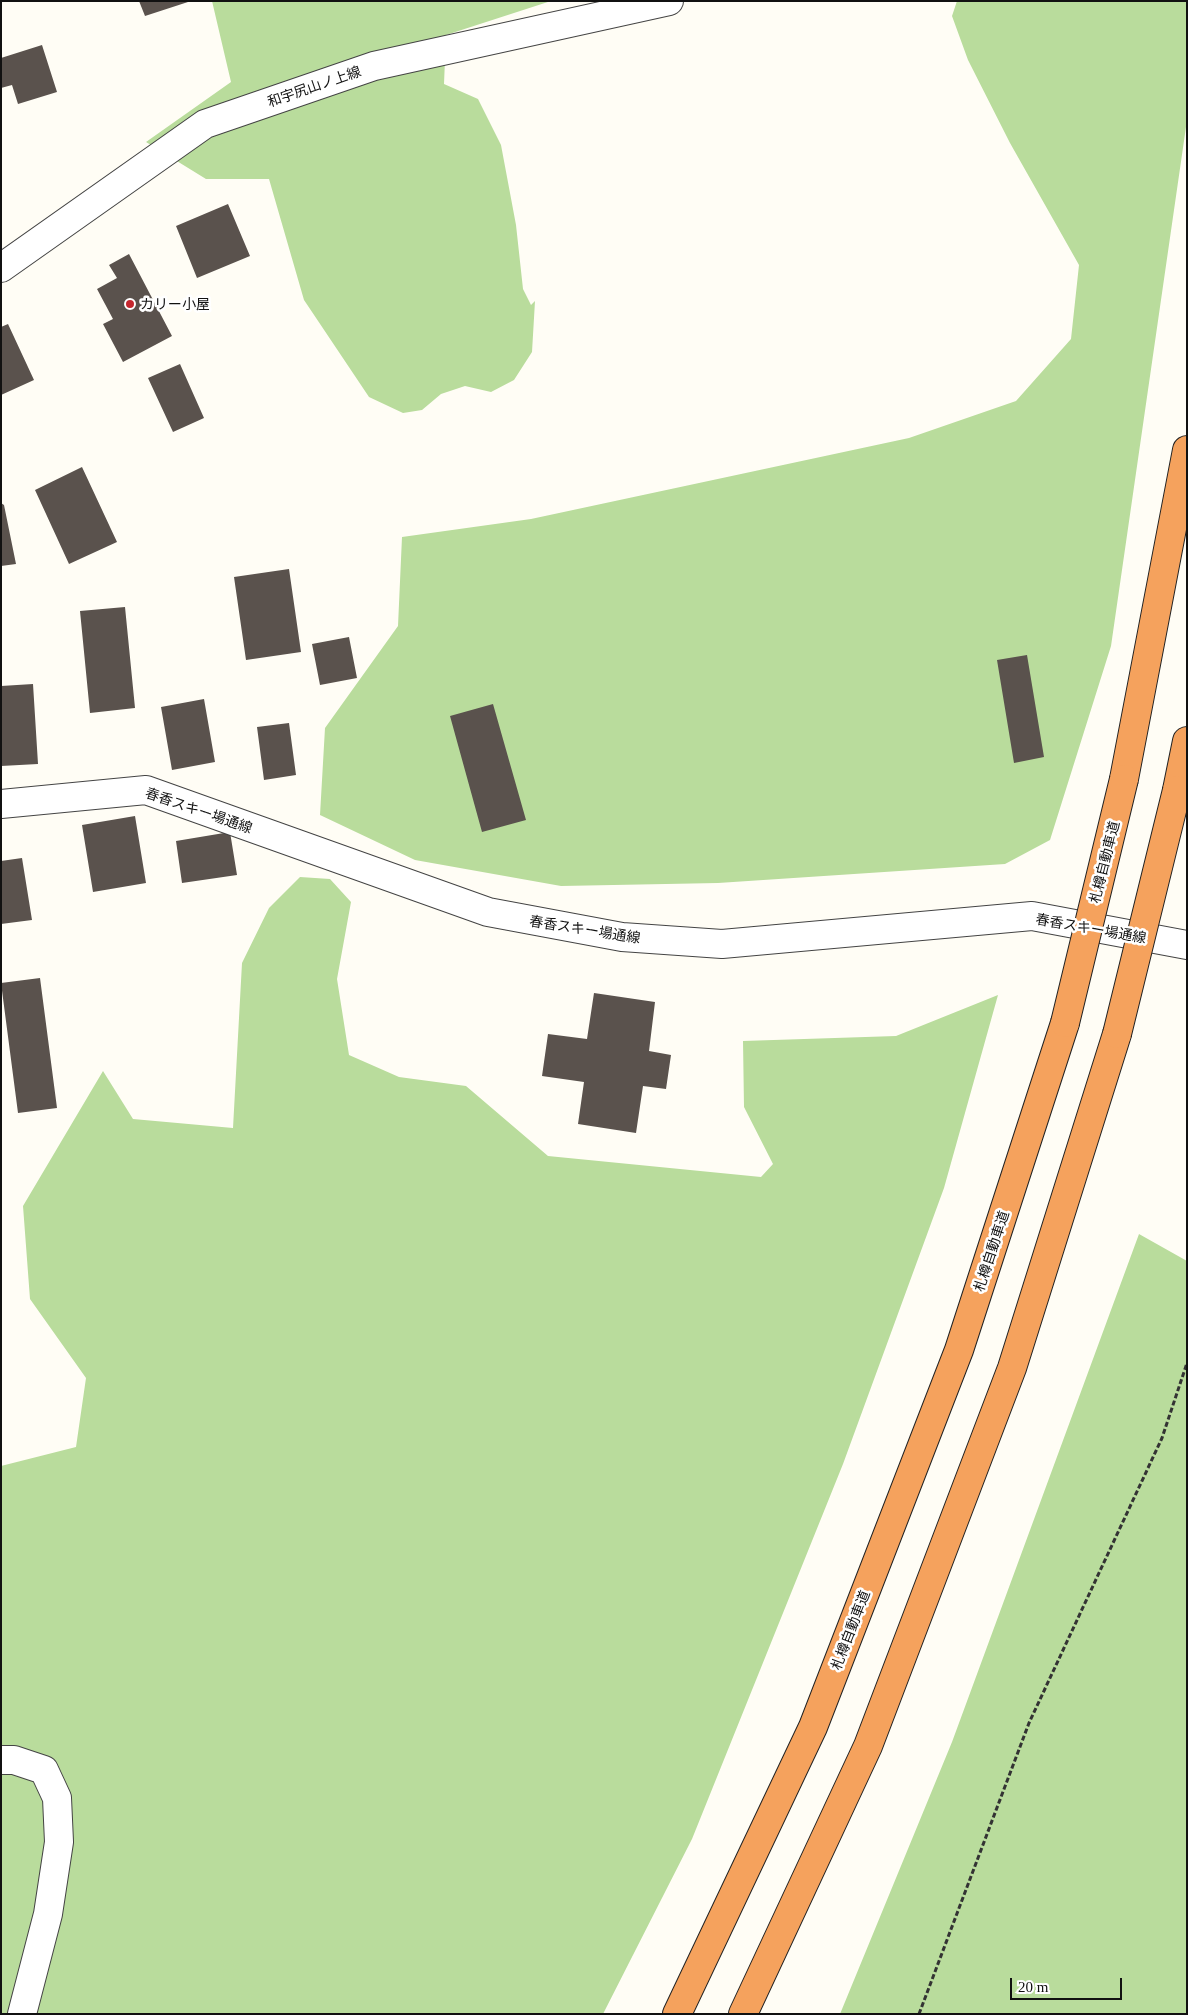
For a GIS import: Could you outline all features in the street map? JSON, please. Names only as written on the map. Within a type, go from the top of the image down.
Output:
[{"type":"highway","name":"札樽自動車道","points":[[677,2014],[813,1727],[959,1350],[1065,1023],[1124,779],[1187,450]]},
{"type":"highway","points":[[742,2014],[872,1737],[1012,1368],[1117,1034],[1177,790],[1187,741]]},
{"type":"street","name":"和宇尻山ノ上線","points":[[1,268],[205,124],[374,66],[669,1]]},
{"type":"street","name":"春香スキー場通線","points":[[1,804],[146,790],[488,912],[622,937],[722,944],[1032,916],[1187,945]]},
{"type":"street","points":[[1,1760],[14,1760],[44,1770],[57,1798],[59,1842],[48,1914],[22,2014]]},
{"type":"path","points":[[919,2014],[1029,1723],[1162,1438],[1187,1363]]},
{"type":"green space","points":[[212,1],[551,1],[446,35],[444,84],[478,99],[501,145],[516,225],[523,289],[531,305],[535,301],[532,352],[514,380],[491,392],[465,386],[441,394],[422,410],[403,413],[369,397],[304,300],[269,179],[206,179],[146,142],[231,82]]},
{"type":"green space","points":[[957,1],[1187,1],[1187,120],[1111,646],[1050,840],[1005,864],[718,883],[561,886],[415,860],[320,815],[325,728],[398,626],[402,537],[531,519],[909,438],[1016,401],[1071,339],[1079,265],[1010,143],[968,60],[952,16]]},
{"type":"green space","points":[[300,877],[330,879],[351,902],[337,979],[349,1055],[399,1077],[466,1086],[548,1156],[761,1177],[773,1164],[744,1107],[743,1041],[896,1036],[998,995],[944,1188],[843,1464],[692,1839],[603,2014],[1,2014],[1,1466],[76,1447],[86,1378],[30,1299],[23,1206],[103,1071],[133,1119],[233,1128],[242,963],[269,908]]},
{"type":"green space","points":[[1139,1234],[1187,1261],[1187,2014],[840,2014],[952,1742]]},
{"type":"building","points":[[139,1],[188,1],[188,2],[145,16]]},
{"type":"building","points":[[42,45],[57,92],[18,104],[12,85],[1,88],[1,58]]},
{"type":"building","points":[[228,204],[250,256],[197,278],[176,226]]},
{"type":"building","name":"カリー小屋","points":[[129,254],[172,336],[123,362],[103,324],[113,319],[97,289],[117,278],[109,265]]},
{"type":"building","points":[[8,324],[34,380],[1,395],[1,327]]},
{"type":"building","points":[[180,364],[204,418],[173,432],[148,378]]},
{"type":"building","points":[[82,467],[117,542],[69,564],[35,490]]},
{"type":"building","points":[[1,503],[4,505],[16,564],[1,566]]},
{"type":"building","points":[[289,569],[301,652],[246,660],[234,577]]},
{"type":"building","points":[[125,607],[135,708],[90,713],[80,611]]},
{"type":"building","points":[[349,637],[357,678],[320,685],[312,644]]},
{"type":"building","points":[[1027,655],[1044,757],[1014,763],[997,660]]},
{"type":"building","points":[[33,684],[38,764],[1,766],[1,686]]},
{"type":"building","points":[[204,699],[215,762],[172,770],[161,707]]},
{"type":"building","points":[[493,704],[526,820],[482,832],[450,716]]},
{"type":"building","points":[[289,723],[296,775],[264,780],[257,727]]},
{"type":"building","points":[[135,816],[146,883],[93,892],[82,825]]},
{"type":"building","points":[[230,832],[237,875],[182,883],[176,841]]},
{"type":"building","points":[[22,858],[32,920],[1,924],[1,861]]},
{"type":"building","points":[[40,978],[57,1108],[18,1113],[1,983]]},
{"type":"building","points":[[594,993],[655,1002],[649,1051],[671,1055],[666,1089],[643,1086],[636,1133],[578,1124],[584,1082],[542,1076],[548,1034],[587,1039]]},
{"type":"place","name":"カリー小屋","points":[[130,304]]}]
